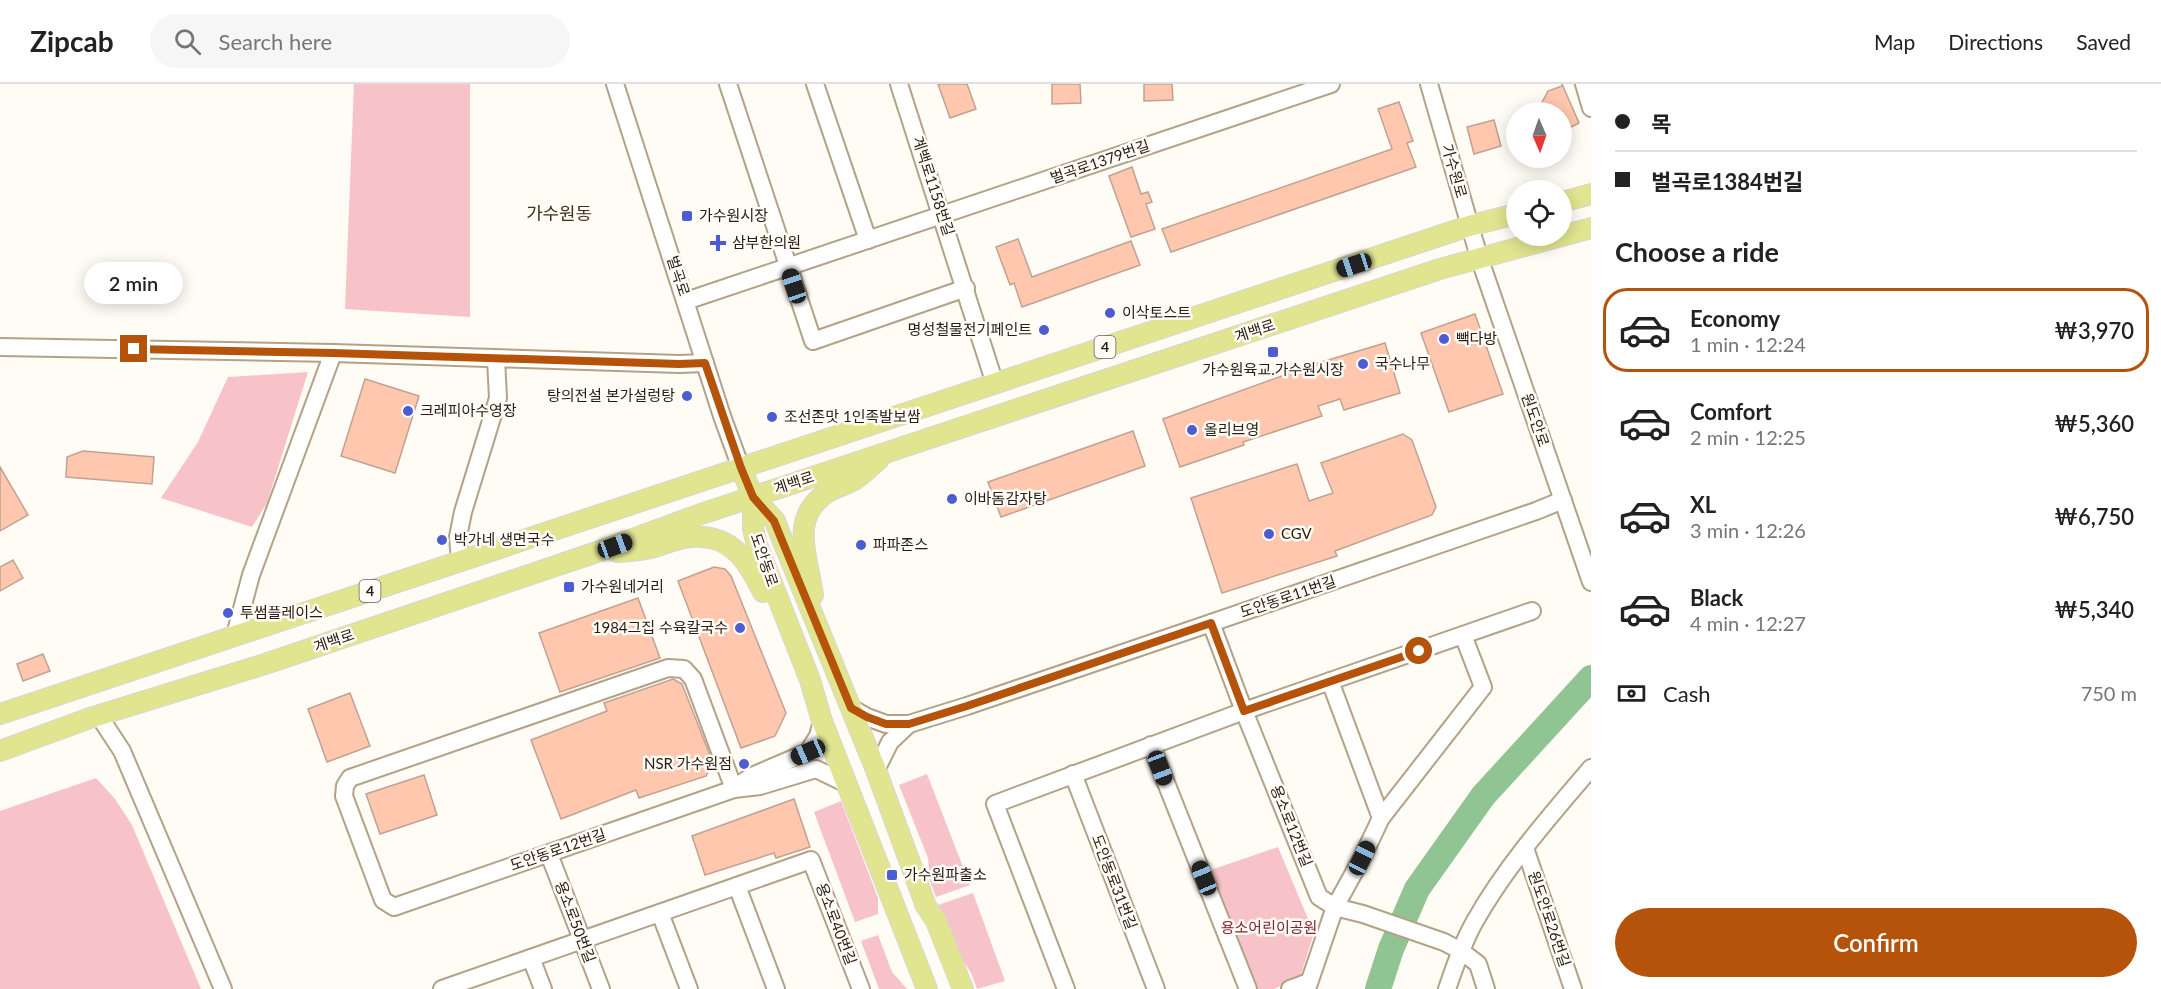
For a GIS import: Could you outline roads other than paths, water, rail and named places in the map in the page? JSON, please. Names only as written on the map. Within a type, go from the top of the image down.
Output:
[{"type":"main road","points":[[1572,199],[1591,194]]},
{"type":"main road","name":"계백로","points":[[0,714],[1469,226],[1506,217]]},
{"type":"main road","name":"계백로","points":[[0,751],[99,716],[265,664],[594,554],[753,497],[1479,257],[1591,228]]},
{"type":"main road","points":[[817,627],[803,540],[804,522],[813,504],[828,491],[853,481],[885,453]]},
{"type":"main road","points":[[741,468],[753,497]]},
{"type":"main road","name":"도안동로","points":[[753,497],[753,529],[757,545],[810,680],[822,721],[927,989]]},
{"type":"main road","name":"도안동로","points":[[753,497],[774,521],[876,770],[926,906],[936,921],[963,989]]},
{"type":"main road","points":[[594,554],[645,549],[690,537],[723,541],[738,551],[751,568],[763,593],[782,611]]},
{"type":"street","name":"벌곡로","points":[[615,84],[741,468]]},
{"type":"street","points":[[728,84],[813,341],[966,288]]},
{"type":"street","points":[[815,84],[868,240]]},
{"type":"street","name":"계백로1158번길","points":[[899,84],[943,215],[995,384]]},
{"type":"street","name":"벌곡로1379번길","points":[[686,301],[1331,84]]},
{"type":"street","name":"가수원로","points":[[1430,84],[1479,257]]},
{"type":"street","points":[[1584,84],[1591,108]]},
{"type":"street","name":"원도안로","points":[[1479,257],[1591,582]]},
{"type":"street","points":[[0,347],[705,363]]},
{"type":"street","points":[[235,635],[251,575],[333,353]]},
{"type":"street","points":[[460,561],[458,537],[463,512],[498,398],[496,359]]},
{"type":"street","name":"도안동로11번길","points":[[909,724],[1211,623],[1563,500]]},
{"type":"street","points":[[1066,989],[995,804],[1244,711],[1532,611]]},
{"type":"street","name":"용소로12번길","points":[[1211,623],[1319,897],[1335,907]]},
{"type":"street","points":[[1290,989],[1308,986],[1335,907],[1381,818],[1484,687],[1463,635]]},
{"type":"street","name":"도안동로12번길","points":[[668,668],[684,669],[693,679],[734,789],[394,907],[383,900],[344,796],[345,786],[350,778],[668,668]]},
{"type":"street","points":[[1330,681],[1381,818]]},
{"type":"street","points":[[851,708],[886,724],[909,724]]},
{"type":"street","points":[[99,716],[122,751],[223,989]]},
{"type":"street","points":[[734,789],[752,776],[808,752],[818,736],[822,721]]},
{"type":"street","points":[[876,770],[890,741],[909,724]]},
{"type":"street","points":[[1151,746],[1248,989]]},
{"type":"street","points":[[734,789],[760,786],[816,769],[847,784]]},
{"type":"street","name":"도안동로31번길","points":[[1073,774],[1156,989]]},
{"type":"street","name":"원도안로26번길","points":[[1447,989],[1474,922],[1525,848],[1589,777]]},
{"type":"street","name":"원도안로26번길","points":[[1525,848],[1573,989]]},
{"type":"street","name":"용소로50번길","points":[[549,854],[601,989]]},
{"type":"street","name":"용소로40번길","points":[[736,886],[811,860],[861,989]]},
{"type":"street","points":[[452,987],[736,886],[776,989]]},
{"type":"street","points":[[1335,907],[1363,914],[1444,942],[1461,951],[1478,964],[1486,989]]},
{"type":"street","points":[[660,913],[689,989]]},
{"type":"street","points":[[531,958],[543,989]]},
{"type":"waterway","points":[[1378,989],[1391,949],[1417,889],[1483,796],[1591,678]]},
{"type":"place","name":"가수원시장","points":[[687,216]]},
{"type":"place","name":"삼부한의원","points":[[718,243]]},
{"type":"place","name":"이삭토스트","points":[[1110,313]]},
{"type":"place","name":"명성철물전기페인트","points":[[1044,330]]},
{"type":"place","name":"빽다방","points":[[1444,339]]},
{"type":"place","name":"가수원육교.가수원시장","points":[[1273,352]]},
{"type":"place","name":"국수나무","points":[[1363,364]]},
{"type":"place","name":"탕의전설 본가설렁탕","points":[[687,396]]},
{"type":"place","name":"크레피아수영장","points":[[408,411]]},
{"type":"place","name":"조선존맛 1인족발보쌈","points":[[772,417]]},
{"type":"place","name":"올리브영","points":[[1192,430]]},
{"type":"place","name":"이바돔감자탕","points":[[952,499]]},
{"type":"place","name":"CGV","points":[[1269,534]]},
{"type":"place","name":"박가네 생면국수","points":[[442,540]]},
{"type":"place","name":"파파존스","points":[[861,545]]},
{"type":"place","name":"가수원네거리","points":[[569,587]]},
{"type":"place","name":"투썸플레이스","points":[[228,613]]},
{"type":"place","name":"1984그집 수육칼국수","points":[[740,628]]},
{"type":"place","name":"NSR 가수원점","points":[[744,764]]},
{"type":"place","name":"가수원파출소","points":[[892,875]]},
{"type":"district","name":"가수원동","points":[[559,214]]},
{"type":"park label","name":"용소어린이공원","points":[[1269,928]]}]
